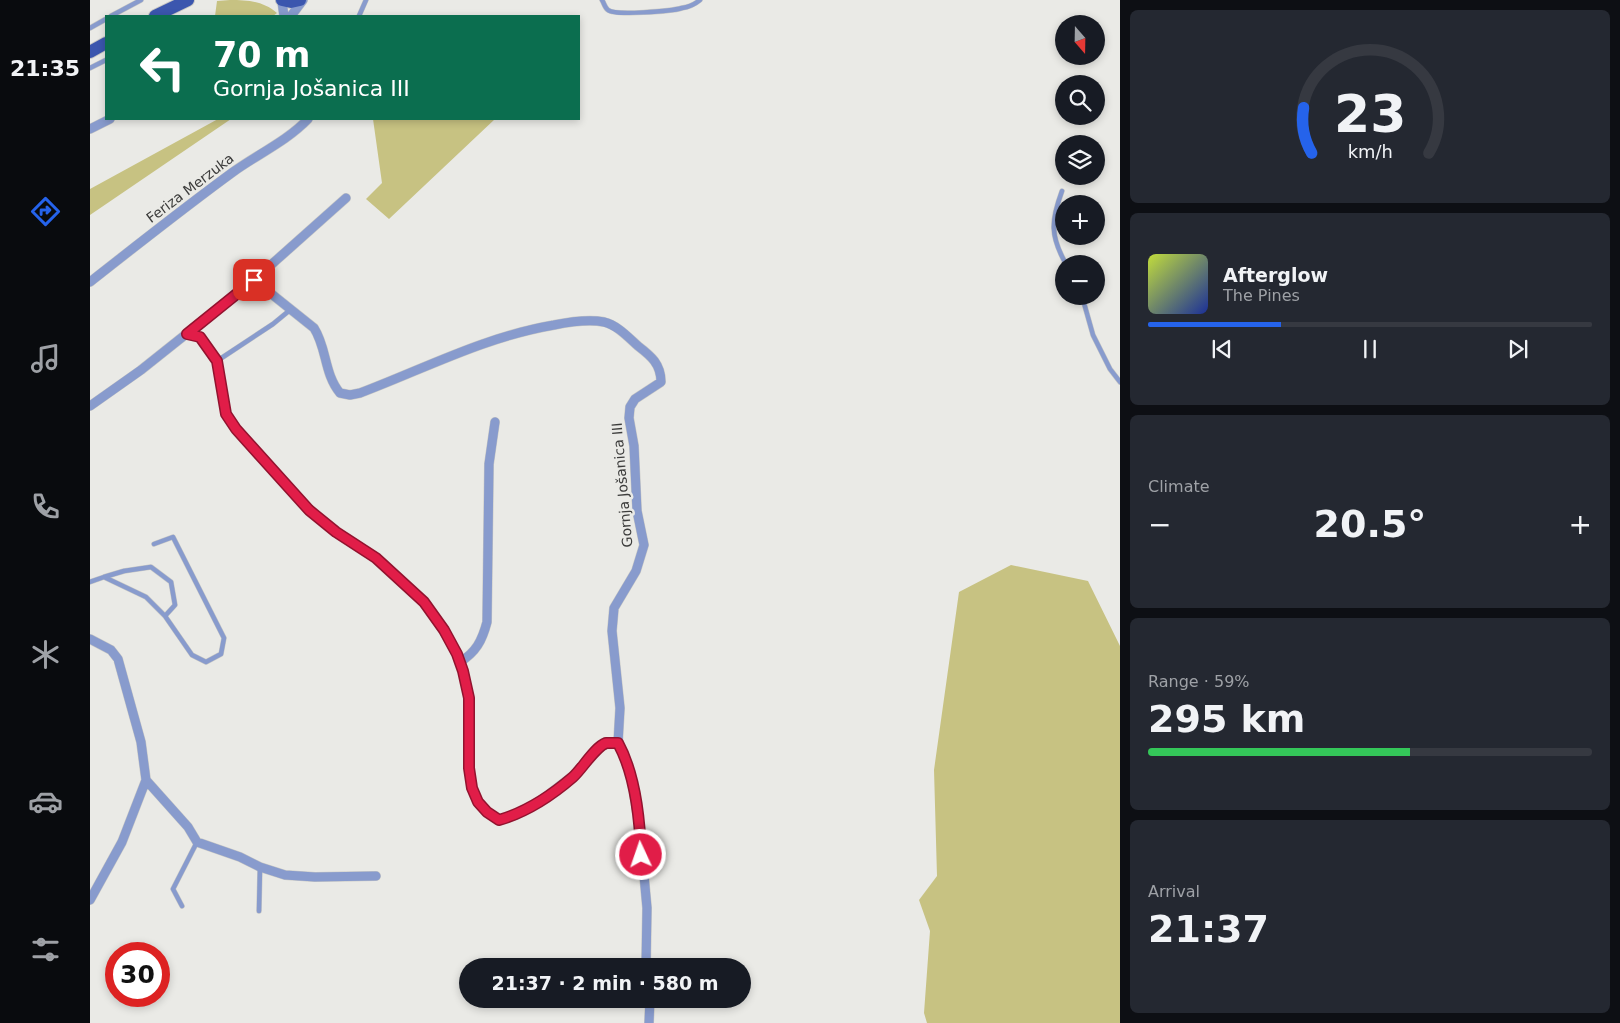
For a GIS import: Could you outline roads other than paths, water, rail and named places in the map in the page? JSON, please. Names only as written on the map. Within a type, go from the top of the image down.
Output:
[{"type":"main road","points":[[157,15],[188,0]]},
{"type":"main road","points":[[281,0],[291,2],[302,0]]},
{"type":"main road","points":[[90,52],[105,44]]},
{"type":"street","points":[[281,0],[284,15]]},
{"type":"street","points":[[291,15],[302,0]]},
{"type":"street","points":[[90,129],[108,120]]},
{"type":"street","name":"Feriza Merzuka","points":[[90,282],[202,195],[243,165],[296,131],[307,120]]},
{"type":"street","points":[[90,406],[141,370],[254,280],[346,198]]},
{"type":"street","name":"Gornja Jošanica III","points":[[254,280],[314,328],[324,348],[331,381],[340,393],[350,395],[380,385],[452,354],[510,334],[572,322],[603,322],[616,327],[653,359],[659,367],[661,382],[635,400],[630,408],[629,418],[634,446],[637,511],[644,545],[636,571],[614,608],[612,631],[620,708],[618,743],[632,780],[640,832],[647,908],[645,958]]},
{"type":"street","points":[[187,334],[200,337],[217,361],[226,414],[236,429],[309,510],[336,532],[376,558],[424,602],[444,630],[460,662],[469,698],[469,768],[472,788],[478,802],[487,812],[499,820],[516,816],[540,802],[574,775],[598,749],[606,744],[618,743]]},
{"type":"street","points":[[460,662],[476,649],[483,637],[487,622],[489,464],[495,422]]},
{"type":"street","points":[[90,639],[111,650],[118,659],[141,742],[146,780],[122,842],[90,900]]},
{"type":"street","points":[[146,780],[188,827],[197,842],[285,875],[315,877],[376,876]]},
{"type":"street","points":[[649,1023],[650,1008]]},
{"type":"lane","points":[[113,15],[141,0]]},
{"type":"lane","points":[[359,15],[366,0]]},
{"type":"lane","points":[[602,0],[611,12],[631,13],[681,9],[694,5],[700,0]]},
{"type":"lane","points":[[90,28],[105,20]]},
{"type":"lane","points":[[90,68],[105,60]]},
{"type":"lane","points":[[1062,191],[1054,218],[1053,232],[1062,255]]},
{"type":"lane","points":[[1084,305],[1092,335],[1110,369],[1120,382]]},
{"type":"lane","points":[[217,361],[266,329],[290,310]]},
{"type":"lane","points":[[104,577],[146,597],[165,616],[192,655],[206,662],[221,654],[224,638],[173,537],[154,544]]},
{"type":"lane","points":[[90,582],[124,570],[151,567],[171,582],[175,604],[165,616]]},
{"type":"lane","points":[[182,906],[173,888],[197,842]]},
{"type":"lane","points":[[259,911],[260,867]]}]
